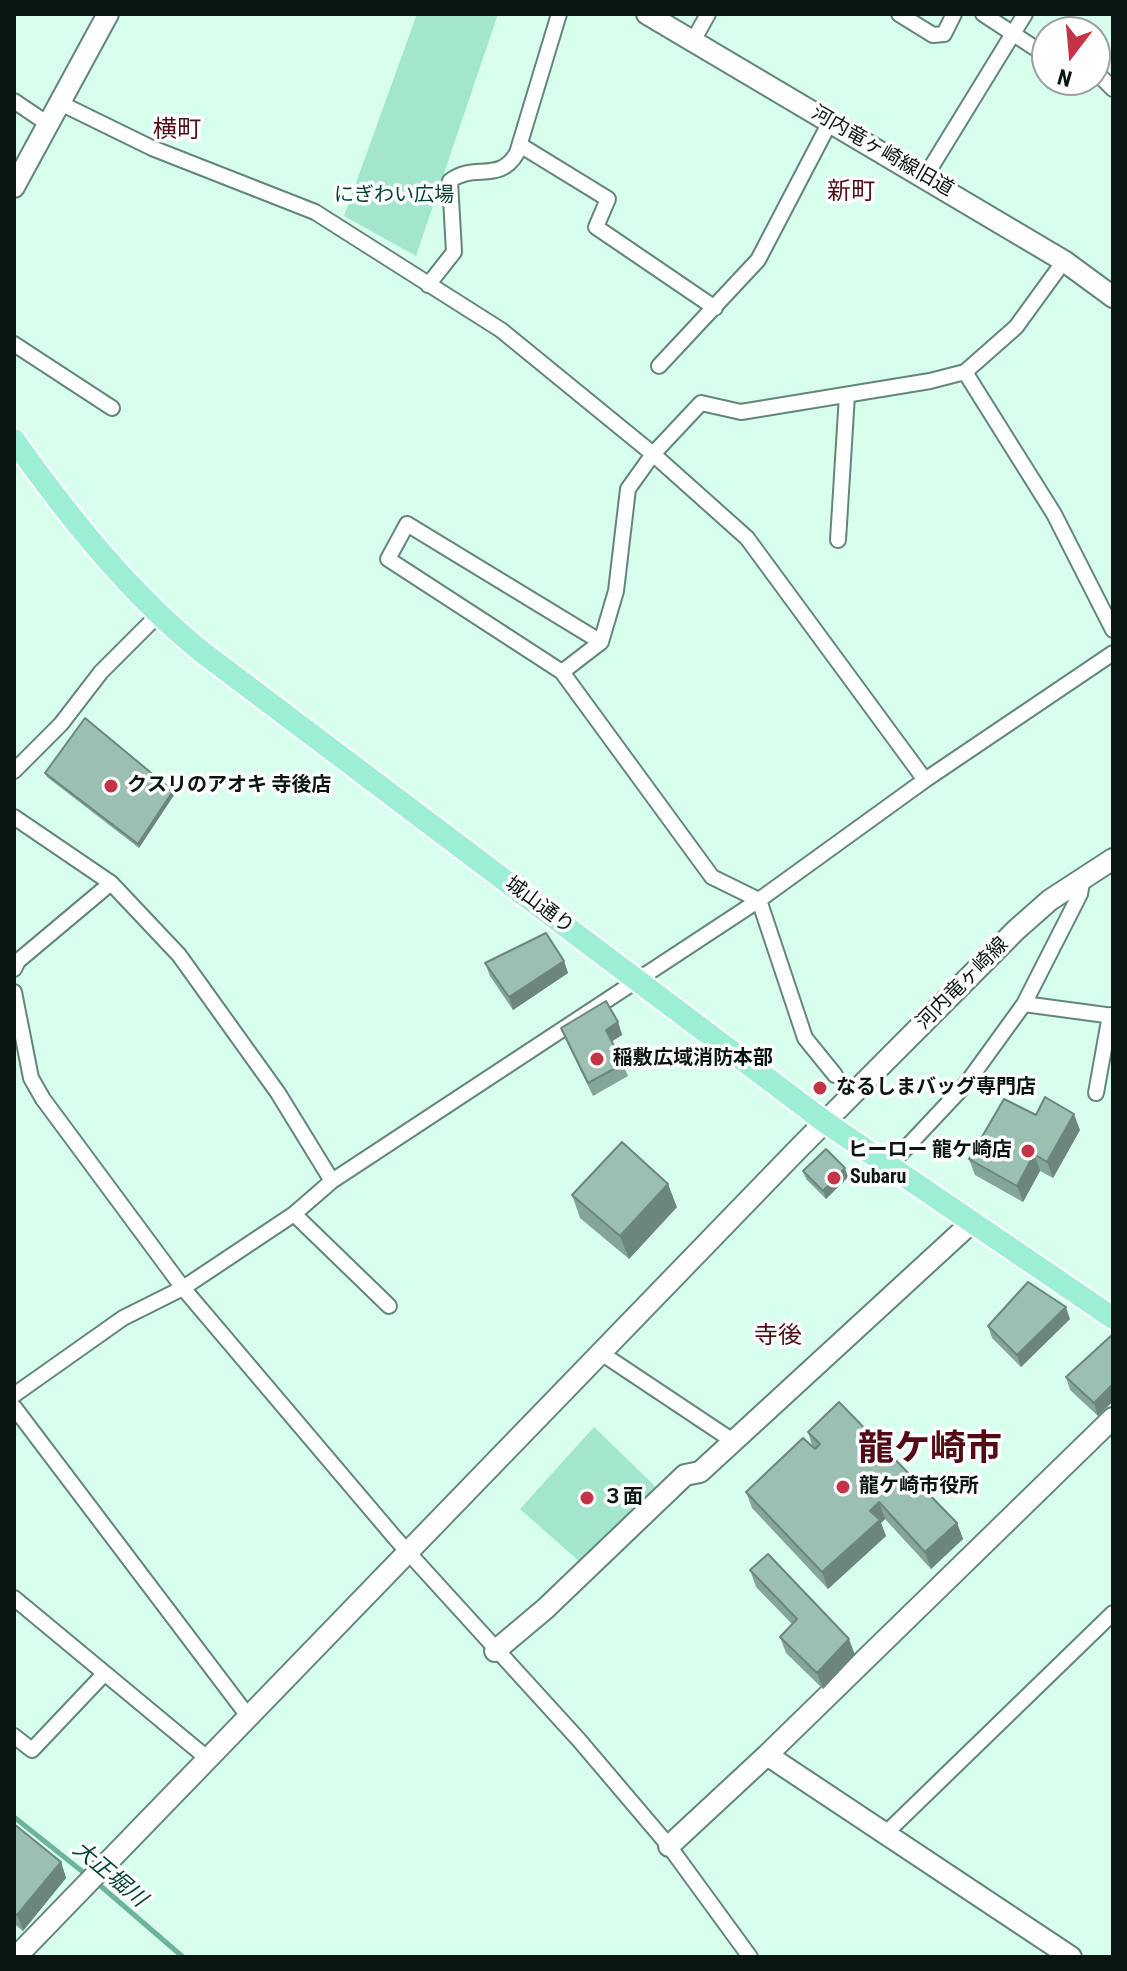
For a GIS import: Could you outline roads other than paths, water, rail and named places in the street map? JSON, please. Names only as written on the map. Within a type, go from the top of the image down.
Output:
[{"type":"main road","name":"城山通り","points":[[17,450],[94,544],[159,614],[202,652],[825,1122],[1113,1318]]},
{"type":"street","points":[[14,187],[108,14]]},
{"type":"street","points":[[428,285],[454,252],[450,181],[460,173],[503,170],[511,164],[520,145],[559,14]]},
{"type":"street","name":"河内竜ヶ崎線旧道","points":[[647,14],[1064,261],[1113,297]]},
{"type":"street","points":[[693,41],[708,14]]},
{"type":"street","points":[[899,14],[933,35],[944,34],[954,14]]},
{"type":"street","points":[[983,14],[1031,46]]},
{"type":"street","points":[[925,177],[1025,14]]},
{"type":"street","points":[[14,101],[48,124]]},
{"type":"street","points":[[60,103],[152,148],[315,212],[501,330],[653,454],[747,538],[925,780]]},
{"type":"street","points":[[659,366],[758,260],[830,122]]},
{"type":"street","points":[[520,145],[608,199],[596,227],[715,308]]},
{"type":"street","points":[[562,672],[601,642],[616,591],[628,489],[653,454],[701,403],[741,412],[930,381],[965,372],[1016,327],[1064,261]]},
{"type":"street","points":[[14,344],[112,408]]},
{"type":"street","points":[[965,372],[1054,514],[1113,630]]},
{"type":"street","points":[[838,540],[847,395]]},
{"type":"street","points":[[601,642],[407,524],[388,559],[562,672],[712,877],[759,900],[805,1038],[835,1075]]},
{"type":"street","points":[[14,771],[61,724],[101,672],[159,614]]},
{"type":"street","points":[[14,1395],[123,1318],[183,1288],[294,1214],[332,1181],[759,900],[925,780],[1113,653]]},
{"type":"street","points":[[14,817],[111,883],[179,955],[278,1093],[332,1181]]},
{"type":"street","name":"河内竜ヶ崎線","points":[[16,1957],[825,1122],[1016,930],[1083,876],[1113,859]]},
{"type":"street","points":[[889,1166],[966,1084],[1024,1004],[1080,894],[1083,876]]},
{"type":"street","points":[[14,969],[18,961],[111,883]]},
{"type":"street","points":[[14,992],[31,1078],[43,1099],[183,1288],[408,1552],[579,1740],[669,1846],[750,1957]]},
{"type":"street","points":[[1024,1004],[1111,1015],[1096,1093]]},
{"type":"street","points":[[294,1214],[389,1306]]},
{"type":"street","points":[[495,1651],[545,1609],[685,1475],[700,1472],[971,1223]]},
{"type":"street","points":[[601,1353],[733,1441]]},
{"type":"street","points":[[14,1407],[248,1716]]},
{"type":"street","points":[[669,1846],[767,1755],[1113,1418]]},
{"type":"street","points":[[14,1598],[207,1758]]},
{"type":"street","points":[[885,1834],[1113,1613]]},
{"type":"street","points":[[14,1736],[32,1750],[104,1674]]},
{"type":"street","points":[[767,1755],[1071,1957]]},
{"type":"waterway","name":"大正堀川","points":[[14,1817],[88,1876]]},
{"type":"waterway","name":"大正堀川","points":[[96,1882],[183,1957]]},
{"type":"place","name":"クスリのアオキ 寺後店","points":[[111,786]]},
{"type":"place","name":"稲敷広域消防本部","points":[[597,1059]]},
{"type":"place","name":"なるしまバッグ専門店","points":[[820,1088]]},
{"type":"place","name":"ヒーロー 龍ケ崎店","points":[[1028,1151]]},
{"type":"place","name":"Subaru","points":[[834,1178]]},
{"type":"place","name":"龍ケ崎市役所","points":[[843,1487]]},
{"type":"place","name":"３面","points":[[587,1498]]},
{"type":"district","name":"横町","points":[[177,131]]},
{"type":"district","name":"新町","points":[[851,193]]},
{"type":"district","name":"寺後","points":[[778,1337]]},
{"type":"district","name":"龍ケ崎市","points":[[930,1451]]},
{"type":"park label","name":"にぎわい広場","points":[[394,196]]}]
